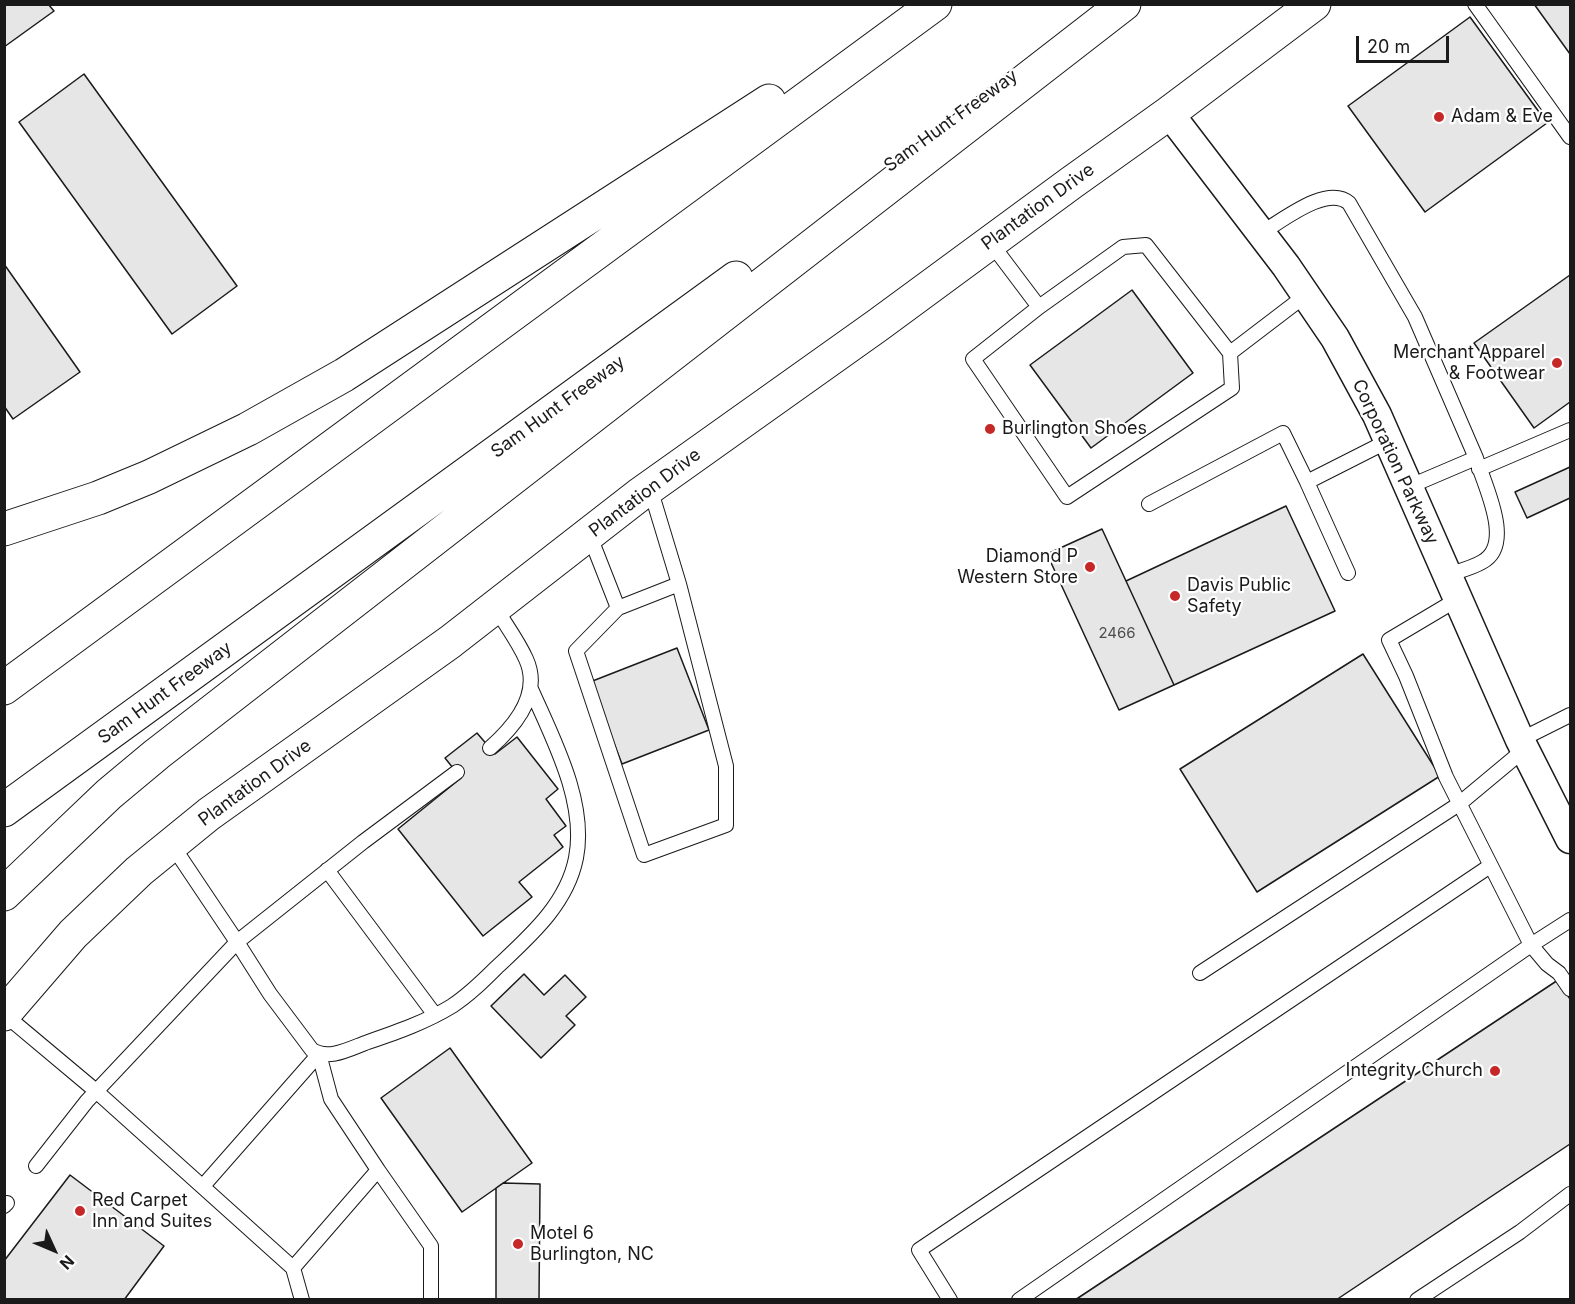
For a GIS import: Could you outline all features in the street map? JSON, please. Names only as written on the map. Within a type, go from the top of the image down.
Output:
[{"type":"main road","points":[[4,529],[98,498],[148,477],[248,429],[344,375],[920,4]]},
{"type":"main road","points":[[4,688],[935,4]]},
{"type":"main road","name":"Sam Hunt Freeway","points":[[4,810],[1111,4]]},
{"type":"main road","points":[[4,894],[109,794],[157,754],[1124,4]]},
{"type":"main road","name":"Plantation Drive","points":[[4,1014],[73,934],[139,871],[209,814],[450,642],[650,487],[878,325],[1169,113],[1314,4]]},
{"type":"street","name":"Corporation Parkway","points":[[1169,113],[1261,233],[1335,338],[1377,415],[1522,745],[1570,839]]},
{"type":"lane","points":[[1475,4],[1570,137]]},
{"type":"lane","points":[[1261,233],[1317,200],[1331,196],[1343,198],[1349,203],[1415,317],[1477,463],[1497,522],[1497,546],[1485,561],[1389,640],[1459,804],[1530,945],[1547,964],[1559,973],[1570,989]]},
{"type":"lane","points":[[990,242],[1039,307]]},
{"type":"lane","points":[[1146,245],[1230,353],[1232,388],[1067,497],[973,359],[1039,307],[1124,247],[1146,245]]},
{"type":"lane","points":[[1230,353],[1306,295]]},
{"type":"lane","points":[[1408,487],[1570,430]]},
{"type":"lane","points":[[1149,504],[1283,433],[1348,573]]},
{"type":"lane","points":[[1307,482],[1388,441]]},
{"type":"lane","points":[[650,487],[679,584],[726,766],[726,825],[644,855],[576,651],[618,608],[679,584]]},
{"type":"lane","points":[[589,534],[618,608]]},
{"type":"lane","points":[[172,844],[270,994],[312,1050],[328,1055],[351,1048],[405,1029],[452,1006],[543,924],[571,879],[577,856],[577,810],[561,757],[531,689],[527,662],[495,607]]},
{"type":"lane","points":[[490,748],[515,723],[525,706],[531,689]]},
{"type":"lane","points":[[1200,973],[1459,804],[1522,745],[1570,715]]},
{"type":"lane","points":[[36,1166],[96,1091],[237,942],[345,856],[457,772]]},
{"type":"lane","points":[[947,1297],[919,1250],[1490,866]]},
{"type":"lane","points":[[327,870],[435,1015]]},
{"type":"lane","points":[[1019,1299],[1530,945],[1570,920]]},
{"type":"lane","points":[[4,1014],[96,1091],[293,1268],[302,1299]]},
{"type":"lane","points":[[319,1054],[331,1100],[431,1246],[431,1299]]},
{"type":"lane","points":[[202,1186],[319,1054]]},
{"type":"lane","points":[[293,1268],[378,1170]]},
{"type":"lane","points":[[1417,1299],[1520,1232],[1570,1194]]},
{"type":"building","points":[[4,4],[48,4],[54,11],[4,47]]},
{"type":"building","points":[[1534,4],[1570,4],[1570,54]]},
{"type":"building","points":[[1470,17],[1547,123],[1425,212],[1348,106]]},
{"type":"building","points":[[84,74],[237,286],[172,334],[19,122]]},
{"type":"building","points":[[4,264],[80,372],[13,419],[4,406]]},
{"type":"building","points":[[1570,275],[1570,402],[1534,428],[1474,343]]},
{"type":"building","points":[[1132,290],[1193,373],[1091,448],[1030,365]]},
{"type":"building","points":[[1570,467],[1570,498],[1527,518],[1515,492]]},
{"type":"building","points":[[1286,506],[1335,611],[1174,685],[1126,581]]},
{"type":"building","points":[[1102,529],[1174,685],[1119,710],[1047,554]]},
{"type":"building","points":[[677,648],[709,730],[622,764],[590,682]]},
{"type":"building","points":[[1363,654],[1440,776],[1257,892],[1180,769]]},
{"type":"building","points":[[477,733],[495,754],[517,737],[558,789],[546,799],[566,826],[554,835],[563,847],[519,882],[532,897],[483,936],[398,829],[461,778],[445,758]]},
{"type":"building","points":[[524,974],[544,995],[565,975],[586,997],[566,1016],[575,1025],[541,1058],[491,1006]]},
{"type":"building","name":"Integrity Church","points":[[1558,980],[1570,999],[1570,1144],[1336,1300],[1075,1300]]},
{"type":"building","points":[[450,1048],[532,1163],[462,1212],[381,1098]]},
{"type":"building","name":"Red Carpet Inn and Suites","points":[[70,1175],[164,1246],[124,1300],[4,1300],[4,1261]]},
{"type":"building","name":"Motel 6 Burlington, NC","points":[[503,1183],[540,1184],[539,1300],[496,1300],[496,1188]]},
{"type":"place","name":"Adam & Eve","points":[[1439,117]]},
{"type":"place","name":"Merchant Apparel & Footwear","points":[[1557,363]]},
{"type":"place","name":"Burlington Shoes","points":[[990,429]]},
{"type":"place","name":"Diamond P Western Store","points":[[1090,567]]},
{"type":"place","name":"Davis Public Safety","points":[[1175,596]]},
{"type":"place","name":"Integrity Church","points":[[1495,1071]]},
{"type":"place","name":"Red Carpet Inn and Suites","points":[[80,1211]]},
{"type":"place","name":"Motel 6 Burlington, NC","points":[[518,1244]]}]
